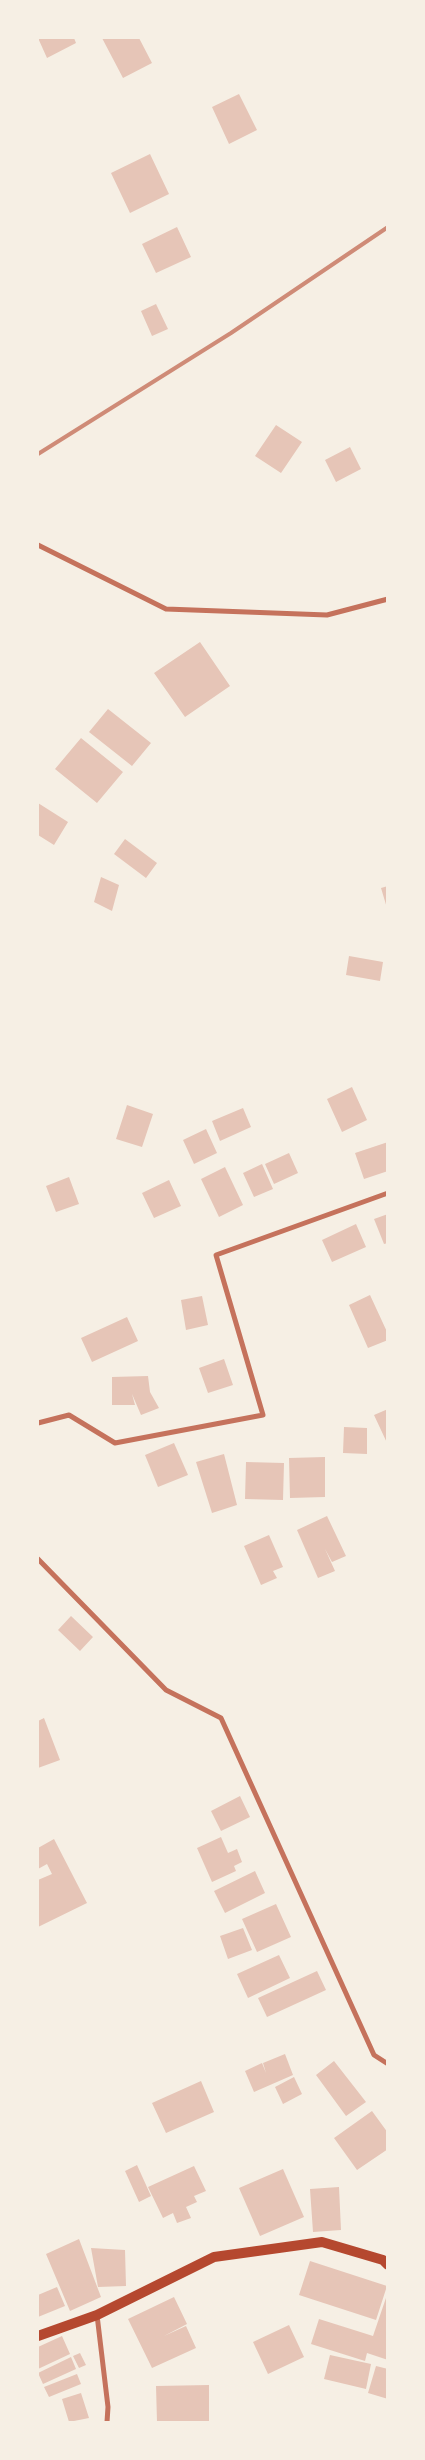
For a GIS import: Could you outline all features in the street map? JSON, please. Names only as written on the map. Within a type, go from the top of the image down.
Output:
[{"type":"main road","points":[[38,2336],[97,2315],[214,2257],[322,2242],[382,2260],[388,2264]]},
{"type":"street","points":[[38,545],[166,609],[327,615],[388,599]]},
{"type":"street","points":[[38,1423],[69,1415],[115,1443],[263,1415],[216,1255],[388,1193]]},
{"type":"street","points":[[38,1559],[166,1690],[221,1718],[374,2056],[388,2064]]},
{"type":"street","points":[[97,2315],[108,2407],[107,2422]]},
{"type":"building","points":[[38,38],[74,38],[76,43],[47,58]]},
{"type":"building","points":[[102,38],[139,38],[152,63],[123,78]]},
{"type":"building","points":[[239,94],[257,130],[229,144],[212,107]]},
{"type":"building","points":[[150,154],[169,194],[130,213],[111,173]]},
{"type":"building","points":[[177,227],[191,257],[156,273],[142,244]]},
{"type":"building","points":[[156,304],[168,329],[152,336],[141,311]]},
{"type":"building","points":[[276,425],[302,442],[281,473],[255,456]]},
{"type":"building","points":[[350,447],[361,469],[336,482],[325,460]]},
{"type":"building","points":[[200,642],[230,686],[185,717],[154,673]]},
{"type":"building","points":[[108,709],[151,743],[132,766],[89,732]]},
{"type":"building","points":[[81,738],[123,772],[97,803],[55,769]]},
{"type":"building","points":[[38,803],[68,822],[54,845],[38,835]]},
{"type":"building","points":[[125,839],[157,863],[146,878],[114,854]]},
{"type":"building","points":[[101,877],[119,885],[112,911],[94,902]]},
{"type":"building","points":[[388,886],[388,908],[387,908],[381,888]]},
{"type":"building","points":[[349,956],[383,962],[380,981],[346,975]]},
{"type":"building","points":[[352,1087],[367,1120],[342,1132],[327,1099]]},
{"type":"building","points":[[127,1105],[153,1114],[142,1147],[116,1139]]},
{"type":"building","points":[[243,1108],[251,1127],[220,1141],[212,1121]]},
{"type":"building","points":[[206,1129],[217,1153],[194,1164],[183,1140]]},
{"type":"building","points":[[388,1142],[388,1171],[364,1179],[355,1153]]},
{"type":"building","points":[[289,1153],[298,1173],[274,1184],[265,1164]]},
{"type":"building","points":[[262,1164],[273,1189],[254,1197],[243,1173]]},
{"type":"building","points":[[225,1167],[243,1205],[219,1217],[201,1179]]},
{"type":"building","points":[[69,1177],[79,1204],[56,1212],[46,1186]]},
{"type":"building","points":[[169,1180],[181,1206],[154,1218],[142,1193]]},
{"type":"building","points":[[388,1214],[388,1243],[384,1244],[374,1219]]},
{"type":"building","points":[[356,1224],[366,1247],[332,1262],[322,1240]]},
{"type":"building","points":[[370,1295],[388,1334],[388,1340],[368,1348],[349,1305]]},
{"type":"building","points":[[202,1296],[208,1325],[186,1330],[181,1300]]},
{"type":"building","points":[[127,1317],[138,1341],[92,1362],[81,1338]]},
{"type":"building","points":[[224,1359],[233,1385],[208,1393],[199,1368]]},
{"type":"building","points":[[148,1376],[150,1392],[159,1408],[141,1415],[132,1394],[135,1405],[112,1405],[112,1377]]},
{"type":"building","points":[[388,1409],[388,1445],[374,1415]]},
{"type":"building","points":[[344,1427],[367,1428],[367,1454],[343,1453]]},
{"type":"building","points":[[174,1443],[188,1475],[158,1487],[145,1455]]},
{"type":"building","points":[[224,1454],[237,1505],[212,1513],[196,1462]]},
{"type":"building","points":[[325,1457],[325,1497],[290,1498],[289,1458]]},
{"type":"building","points":[[246,1462],[284,1463],[283,1500],[245,1499]]},
{"type":"building","points":[[327,1516],[346,1556],[332,1562],[325,1549],[335,1571],[318,1578],[297,1530]]},
{"type":"building","points":[[269,1535],[283,1567],[273,1571],[277,1578],[261,1585],[244,1546]]},
{"type":"building","points":[[71,1616],[93,1637],[80,1651],[58,1630]]},
{"type":"building","points":[[44,1718],[60,1760],[38,1768],[38,1721]]},
{"type":"building","points":[[240,1796],[250,1817],[221,1831],[211,1811]]},
{"type":"building","points":[[221,1837],[228,1853],[237,1849],[242,1862],[234,1866],[236,1871],[212,1882],[197,1848]]},
{"type":"building","points":[[54,1839],[87,1903],[38,1927],[38,1880],[52,1874],[47,1864],[38,1869],[38,1848]]},
{"type":"building","points":[[255,1871],[265,1893],[225,1913],[214,1891]]},
{"type":"building","points":[[276,1904],[291,1937],[257,1952],[242,1919]]},
{"type":"building","points":[[243,1928],[252,1950],[228,1959],[220,1936]]},
{"type":"building","points":[[279,1955],[290,1978],[248,1998],[237,1974]]},
{"type":"building","points":[[317,1971],[326,1990],[267,2017],[258,1998]]},
{"type":"building","points":[[285,2054],[293,2075],[254,2092],[245,2071],[262,2063],[266,2073],[263,2063]]},
{"type":"building","points":[[334,2061],[366,2102],[346,2116],[316,2075]]},
{"type":"building","points":[[294,2077],[302,2094],[283,2104],[275,2087]]},
{"type":"building","points":[[201,2081],[214,2112],[166,2133],[152,2103]]},
{"type":"building","points":[[372,2111],[388,2133],[388,2149],[357,2170],[334,2138]]},
{"type":"building","points":[[137,2165],[151,2196],[139,2202],[125,2171]]},
{"type":"building","points":[[194,2166],[206,2191],[194,2196],[197,2202],[186,2207],[191,2218],[177,2223],[173,2213],[163,2218],[148,2187]]},
{"type":"building","points":[[283,2169],[304,2217],[260,2236],[239,2188]]},
{"type":"building","points":[[339,2187],[341,2230],[313,2232],[310,2189]]},
{"type":"building","points":[[79,2239],[101,2297],[70,2311],[46,2254]]},
{"type":"building","points":[[91,2248],[125,2250],[126,2286],[98,2287]]},
{"type":"building","points":[[310,2261],[387,2286],[376,2320],[299,2295]]},
{"type":"building","points":[[57,2287],[65,2306],[38,2317],[38,2295]]},
{"type":"building","points":[[388,2292],[388,2360],[367,2353],[365,2361],[311,2344],[319,2319],[373,2336]]},
{"type":"building","points":[[174,2297],[187,2324],[164,2336],[186,2326],[196,2348],[152,2368],[128,2319]]},
{"type":"building","points":[[289,2325],[304,2357],[268,2374],[253,2342]]},
{"type":"building","points":[[62,2336],[70,2354],[38,2369],[38,2347]]},
{"type":"building","points":[[80,2353],[86,2365],[79,2368],[73,2356]]},
{"type":"building","points":[[330,2355],[371,2364],[366,2389],[324,2379]]},
{"type":"building","points":[[71,2357],[76,2369],[43,2384],[38,2373]]},
{"type":"building","points":[[376,2366],[388,2369],[388,2399],[368,2393]]},
{"type":"building","points":[[77,2374],[81,2384],[49,2397],[44,2387]]},
{"type":"building","points":[[209,2385],[209,2422],[157,2422],[156,2386]]},
{"type":"building","points":[[81,2393],[89,2418],[69,2422],[62,2399]]},
{"type":"railway","points":[[38,454],[231,333],[388,227]]}]
